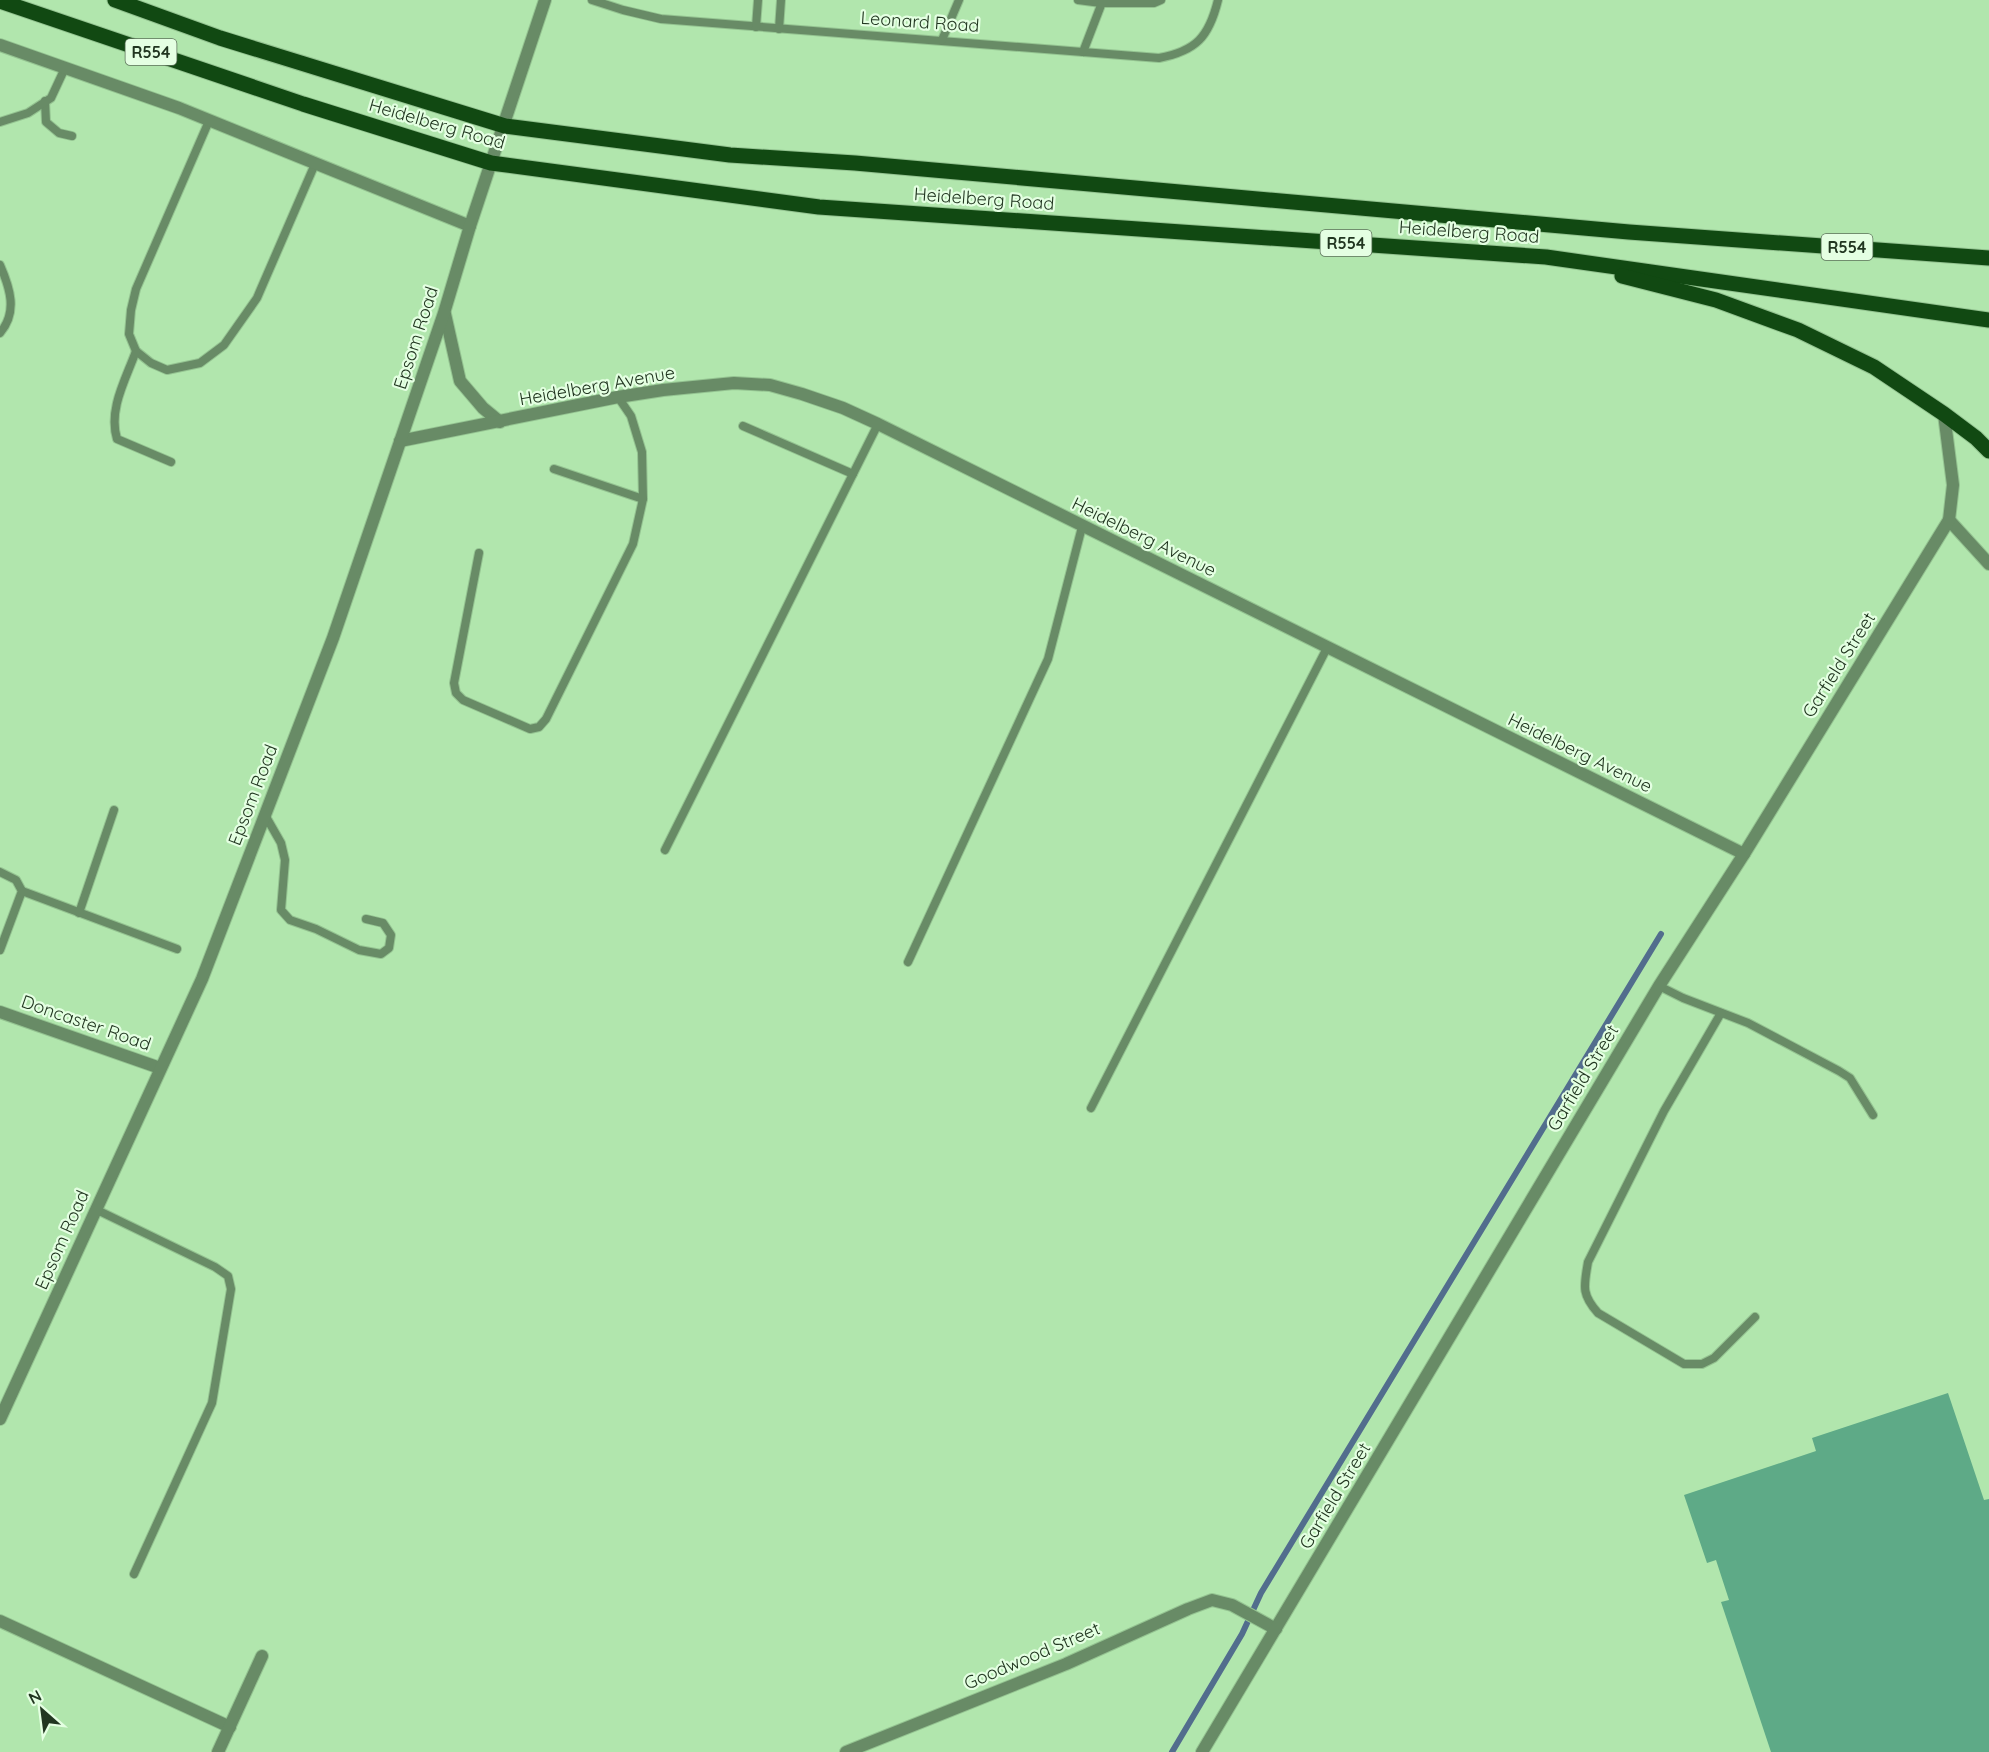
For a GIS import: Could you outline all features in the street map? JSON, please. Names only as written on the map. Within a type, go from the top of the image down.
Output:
[{"type":"main road","name":"Heidelberg Road","points":[[115,0],[220,38],[505,126],[730,155],[855,163],[1629,232],[1989,258]]},
{"type":"main road","name":"Heidelberg Road","points":[[0,1],[303,104],[490,163],[819,207],[1546,257],[1989,320]]},
{"type":"main road","points":[[1546,257],[1716,300],[1798,330],[1874,367],[1944,414],[1989,450]]},
{"type":"street","name":"Epsom Road","points":[[0,1419],[202,979],[333,638],[444,313],[490,163],[505,126],[545,0]]},
{"type":"street","points":[[0,45],[179,108],[470,226]]},
{"type":"street","name":"Heidelberg Avenue","points":[[444,313],[460,381],[483,408],[500,422]]},
{"type":"street","name":"Heidelberg Avenue","points":[[400,441],[663,390],[734,383],[770,385],[843,408],[879,424],[1082,527],[1744,854]]},
{"type":"street","name":"Garfield Street","points":[[1202,1752],[1659,986],[1744,854],[1949,520],[1953,485],[1944,414]]},
{"type":"street","points":[[1949,520],[1989,564]]},
{"type":"street","name":"Doncaster Road","points":[[0,1012],[160,1068]]},
{"type":"street","name":"Goodwood Street","points":[[846,1752],[1066,1664],[1212,1600],[1232,1605],[1276,1629]]},
{"type":"street","points":[[0,1621],[230,1727]]},
{"type":"street","points":[[218,1752],[262,1656]]},
{"type":"lane","name":"Leonard Road","points":[[592,0],[661,19],[1159,58],[1180,54],[1193,46],[1206,32],[1218,0]]},
{"type":"lane","points":[[756,27],[759,0]]},
{"type":"lane","points":[[779,29],[781,0]]},
{"type":"lane","points":[[942,40],[959,0]]},
{"type":"lane","points":[[1078,0],[1154,3],[1161,0]]},
{"type":"lane","points":[[1083,51],[1102,2]]},
{"type":"lane","points":[[0,122],[28,113],[51,98],[65,68]]},
{"type":"lane","points":[[45,101],[46,122],[59,133],[72,136]]},
{"type":"lane","points":[[209,121],[136,289],[131,310],[129,334],[136,351],[151,363],[167,370],[200,363],[224,345],[257,298],[315,164]]},
{"type":"lane","points":[[0,265],[9,285],[12,308],[7,325],[0,333]]},
{"type":"lane","points":[[136,351],[113,412],[117,439],[171,462]]},
{"type":"lane","points":[[479,553],[453,683],[456,693],[463,700],[530,729],[539,727],[546,719],[633,544],[643,499],[642,452],[631,416],[618,397]]},
{"type":"lane","points":[[665,850],[879,424]]},
{"type":"lane","points":[[743,426],[853,474]]},
{"type":"lane","points":[[554,468],[643,499]]},
{"type":"lane","points":[[908,962],[1048,659],[1082,527]]},
{"type":"lane","points":[[1091,1108],[1327,648]]},
{"type":"lane","points":[[79,913],[114,810]]},
{"type":"lane","points":[[265,815],[281,843],[285,860],[281,910],[290,920],[316,929],[359,950],[381,954],[389,948],[390,935],[383,923],[366,919]]},
{"type":"lane","points":[[0,872],[16,880],[22,891],[177,949]]},
{"type":"lane","points":[[0,950],[22,891]]},
{"type":"lane","points":[[1659,986],[1683,998],[1748,1023],[1839,1071],[1850,1078],[1874,1115]]},
{"type":"lane","points":[[1721,1013],[1649,1142],[1588,1262],[1584,1286],[1587,1301],[1598,1313],[1684,1364],[1702,1364],[1714,1358],[1755,1317]]},
{"type":"lane","points":[[95,1209],[215,1267],[228,1276],[231,1289],[212,1403],[134,1574]]},
{"type":"building","points":[[1948,1393],[1984,1500],[1989,1499],[1989,1752],[1771,1752],[1721,1602],[1729,1600],[1716,1560],[1707,1563],[1684,1495],[1816,1451],[1812,1438]]},
{"type":"waterway","points":[[1172,1752],[1242,1634],[1261,1593],[1661,934]]}]
